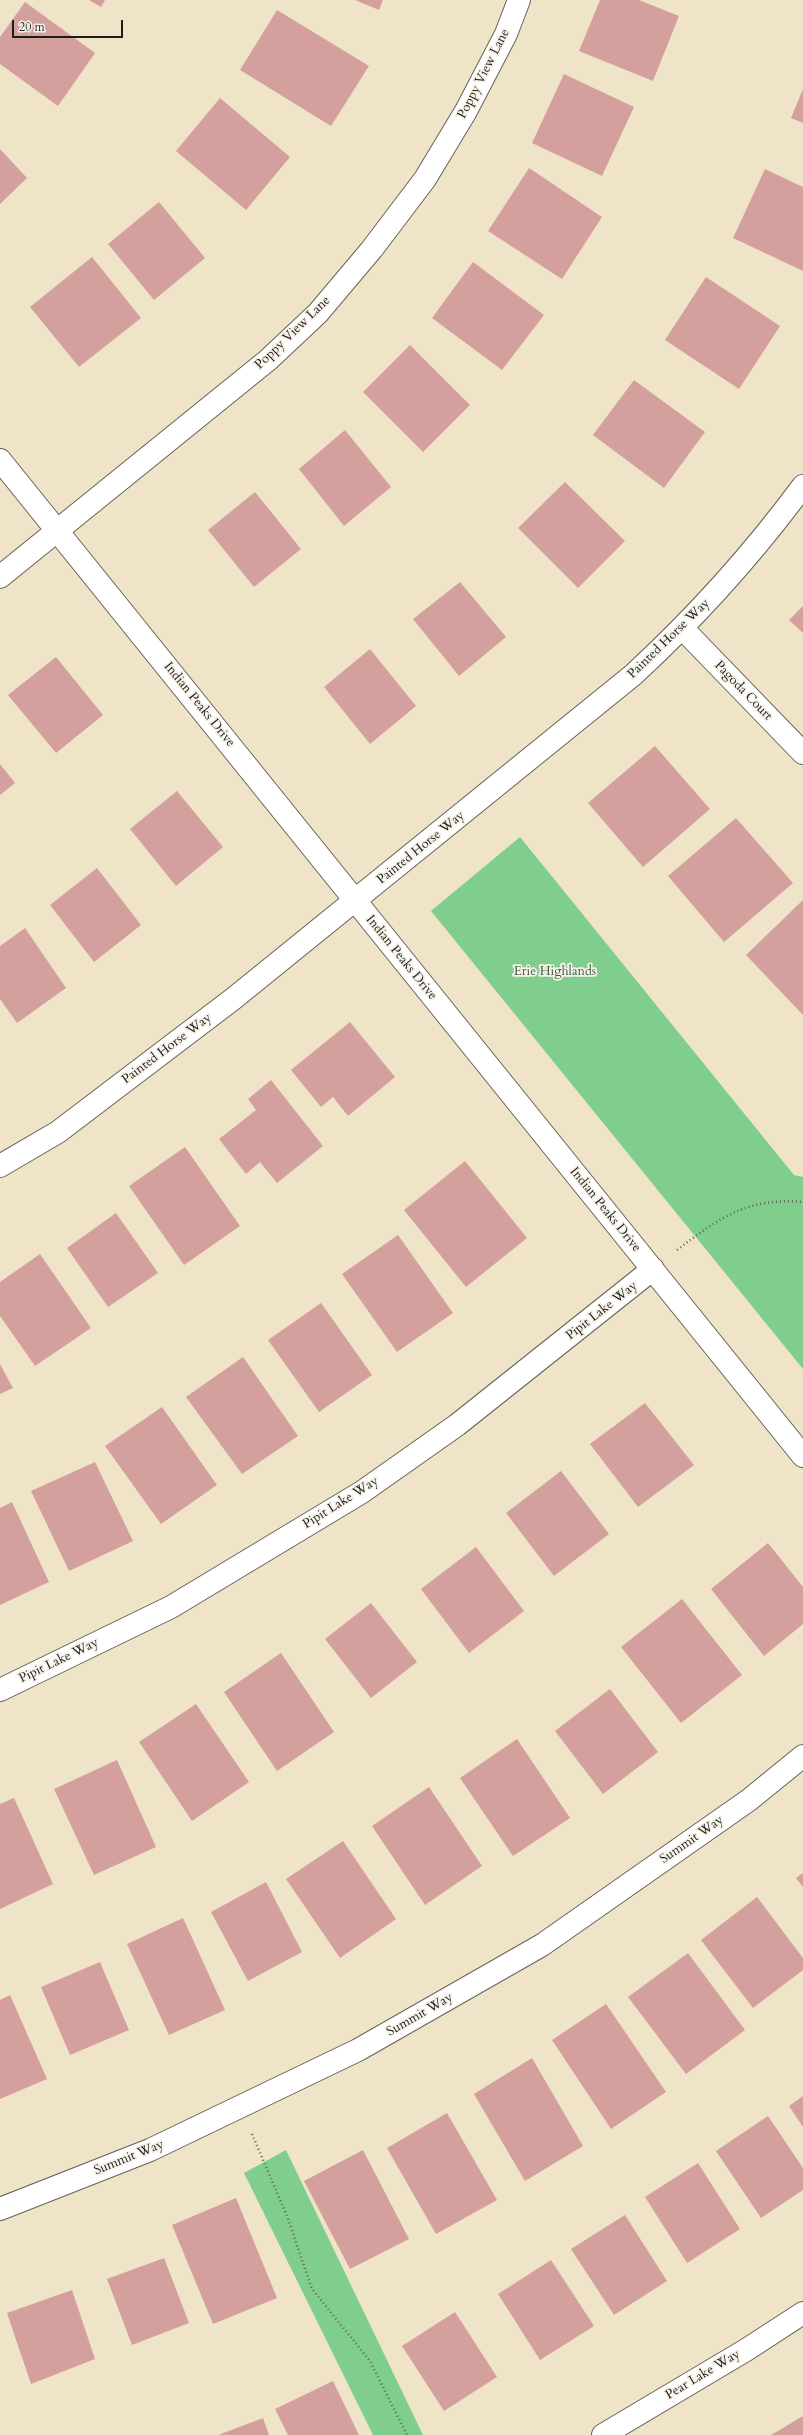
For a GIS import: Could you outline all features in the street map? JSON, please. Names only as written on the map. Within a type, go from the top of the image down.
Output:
[{"type":"street","name":"Poppy View Lane","points":[[0,577],[268,360],[318,313],[372,249],[426,179],[466,111],[506,34],[519,0]]},
{"type":"street","name":"Indian Peaks Drive","points":[[0,460],[803,1456]]},
{"type":"street","name":"Painted Horse Way","points":[[0,1166],[58,1132],[226,1004],[356,901],[621,685],[683,629],[764,539],[803,486]]},
{"type":"street","name":"Pagoda Court","points":[[683,629],[803,753]]},
{"type":"street","name":"Pipit Lake Way","points":[[0,1690],[171,1607],[362,1492],[457,1425],[653,1269]]},
{"type":"street","name":"Summit Way","points":[[0,2209],[150,2150],[358,2050],[542,1945],[749,1800],[803,1756]]},
{"type":"street","name":"Pear Lake Way","points":[[602,2435],[746,2350],[803,2313]]},
{"type":"path","points":[[676,1251],[720,1218],[746,1207],[786,1200],[803,1202]]},
{"type":"path","points":[[255,2140],[287,2216],[312,2289],[370,2361],[407,2435]]},
{"type":"green space","name":"Erie Highlands","points":[[520,837],[794,1175],[803,1177],[803,1369],[431,911]]},
{"type":"green space","points":[[286,2150],[423,2435],[373,2435],[244,2173]]},
{"type":"building","points":[[89,0],[105,0],[101,7]]},
{"type":"building","points":[[355,0],[383,0],[379,10]]},
{"type":"building","points":[[600,0],[639,0],[679,16],[653,81],[579,51]]},
{"type":"building","points":[[25,2],[95,53],[58,106],[0,64],[0,37]]},
{"type":"building","points":[[277,10],[369,66],[331,126],[240,70]]},
{"type":"building","points":[[564,74],[634,107],[602,176],[532,143]]},
{"type":"building","points":[[803,89],[803,123],[791,118]]},
{"type":"building","points":[[220,98],[290,157],[246,210],[176,151]]},
{"type":"building","points":[[0,149],[27,178],[0,204]]},
{"type":"building","points":[[529,168],[602,217],[562,279],[488,231]]},
{"type":"building","points":[[765,169],[803,187],[803,271],[733,238]]},
{"type":"building","points":[[159,202],[205,258],[154,300],[108,244]]},
{"type":"building","points":[[92,257],[141,318],[79,367],[30,307]]},
{"type":"building","points":[[473,262],[544,315],[502,370],[432,318]]},
{"type":"building","points":[[706,277],[780,326],[739,389],[665,340]]},
{"type":"building","points":[[410,345],[470,405],[423,452],[363,392]]},
{"type":"building","points":[[634,380],[705,432],[664,488],[593,435]]},
{"type":"building","points":[[345,430],[391,487],[344,526],[299,469]]},
{"type":"building","points":[[565,482],[625,541],[578,588],[518,528]]},
{"type":"building","points":[[255,492],[301,549],[254,587],[208,530]]},
{"type":"building","points":[[460,582],[506,637],[459,676],[413,619]]},
{"type":"building","points":[[803,606],[803,633],[789,620]]},
{"type":"building","points":[[370,649],[416,706],[370,744],[324,687]]},
{"type":"building","points":[[56,657],[103,715],[56,753],[8,695]]},
{"type":"building","points":[[655,746],[710,809],[643,867],[588,803]]},
{"type":"building","points":[[0,764],[15,783],[0,795]]},
{"type":"building","points":[[177,791],[223,847],[176,886],[130,829]]},
{"type":"building","points":[[736,818],[793,883],[724,942],[668,876]]},
{"type":"building","points":[[97,868],[141,925],[94,962],[50,905]]},
{"type":"building","points":[[803,900],[803,1015],[746,955]]},
{"type":"building","points":[[25,928],[66,988],[17,1023],[0,999],[0,946]]},
{"type":"building","points":[[350,1022],[395,1077],[348,1116],[333,1097],[321,1107],[291,1070]]},
{"type":"building","points":[[271,1080],[323,1146],[277,1183],[260,1162],[246,1174],[219,1139],[256,1110],[248,1099]]},
{"type":"building","points":[[185,1147],[240,1226],[184,1265],[129,1186]]},
{"type":"building","points":[[465,1161],[527,1238],[466,1287],[404,1210]]},
{"type":"building","points":[[116,1213],[158,1273],[108,1307],[67,1248]]},
{"type":"building","points":[[398,1235],[453,1313],[397,1352],[342,1274]]},
{"type":"building","points":[[40,1254],[91,1328],[35,1366],[0,1316],[0,1282]]},
{"type":"building","points":[[321,1303],[372,1375],[319,1412],[268,1340]]},
{"type":"building","points":[[243,1357],[298,1436],[242,1474],[186,1397]]},
{"type":"building","points":[[0,1364],[13,1388],[0,1394]]},
{"type":"building","points":[[645,1403],[694,1465],[638,1507],[590,1444]]},
{"type":"building","points":[[162,1407],[217,1485],[161,1524],[105,1446]]},
{"type":"building","points":[[95,1462],[133,1541],[69,1571],[31,1491]]},
{"type":"building","points":[[561,1471],[609,1534],[554,1576],[506,1513]]},
{"type":"building","points":[[12,1502],[49,1582],[0,1605],[0,1508]]},
{"type":"building","points":[[768,1543],[803,1587],[803,1624],[764,1656],[711,1589]]},
{"type":"building","points":[[476,1547],[524,1611],[469,1653],[421,1589]]},
{"type":"building","points":[[682,1599],[742,1675],[681,1723],[621,1647]]},
{"type":"building","points":[[371,1603],[417,1662],[371,1698],[325,1639]]},
{"type":"building","points":[[281,1653],[334,1732],[277,1771],[224,1692]]},
{"type":"building","points":[[610,1689],[658,1752],[603,1794],[555,1731]]},
{"type":"building","points":[[196,1704],[249,1782],[192,1821],[139,1742]]},
{"type":"building","points":[[517,1739],[570,1818],[513,1856],[460,1778]]},
{"type":"building","points":[[117,1760],[156,1847],[94,1875],[54,1789]]},
{"type":"building","points":[[429,1787],[482,1866],[425,1905],[372,1826]]},
{"type":"building","points":[[14,1798],[53,1884],[0,1909],[0,1804]]},
{"type":"building","points":[[343,1841],[396,1919],[340,1958],[286,1879]]},
{"type":"building","points":[[803,1873],[803,1887],[796,1878]]},
{"type":"building","points":[[266,1882],[302,1952],[248,1981],[211,1912]]},
{"type":"building","points":[[757,1897],[803,1958],[803,1970],[753,2008],[701,1940]]},
{"type":"building","points":[[183,1918],[225,2010],[169,2035],[127,1944]]},
{"type":"building","points":[[688,1953],[745,2030],[686,2074],[628,1997]]},
{"type":"building","points":[[100,1962],[129,2030],[70,2055],[41,1987]]},
{"type":"building","points":[[10,1995],[47,2079],[0,2099],[0,2000]]},
{"type":"building","points":[[606,2004],[666,2092],[611,2129],[552,2040]]},
{"type":"building","points":[[532,2058],[583,2146],[525,2181],[474,2094]]},
{"type":"building","points":[[803,2096],[803,2127],[789,2106]]},
{"type":"building","points":[[447,2113],[497,2200],[436,2234],[387,2148]]},
{"type":"building","points":[[768,2116],[803,2168],[803,2190],[761,2218],[716,2151]]},
{"type":"building","points":[[363,2150],[409,2239],[350,2269],[304,2181]]},
{"type":"building","points":[[698,2163],[740,2229],[687,2263],[645,2197]]},
{"type":"building","points":[[236,2198],[277,2298],[213,2324],[172,2225]]},
{"type":"building","points":[[625,2215],[667,2281],[614,2315],[571,2249]]},
{"type":"building","points":[[164,2258],[189,2323],[132,2345],[107,2279]]},
{"type":"building","points":[[551,2260],[594,2326],[540,2360],[498,2294]]},
{"type":"building","points":[[72,2290],[95,2359],[31,2384],[7,2313]]},
{"type":"building","points":[[455,2312],[497,2377],[444,2411],[402,2346]]},
{"type":"building","points":[[333,2381],[359,2435],[288,2435],[275,2409]]},
{"type":"building","points":[[803,2416],[803,2435],[771,2435]]},
{"type":"building","points":[[263,2418],[269,2435],[218,2435]]}]
